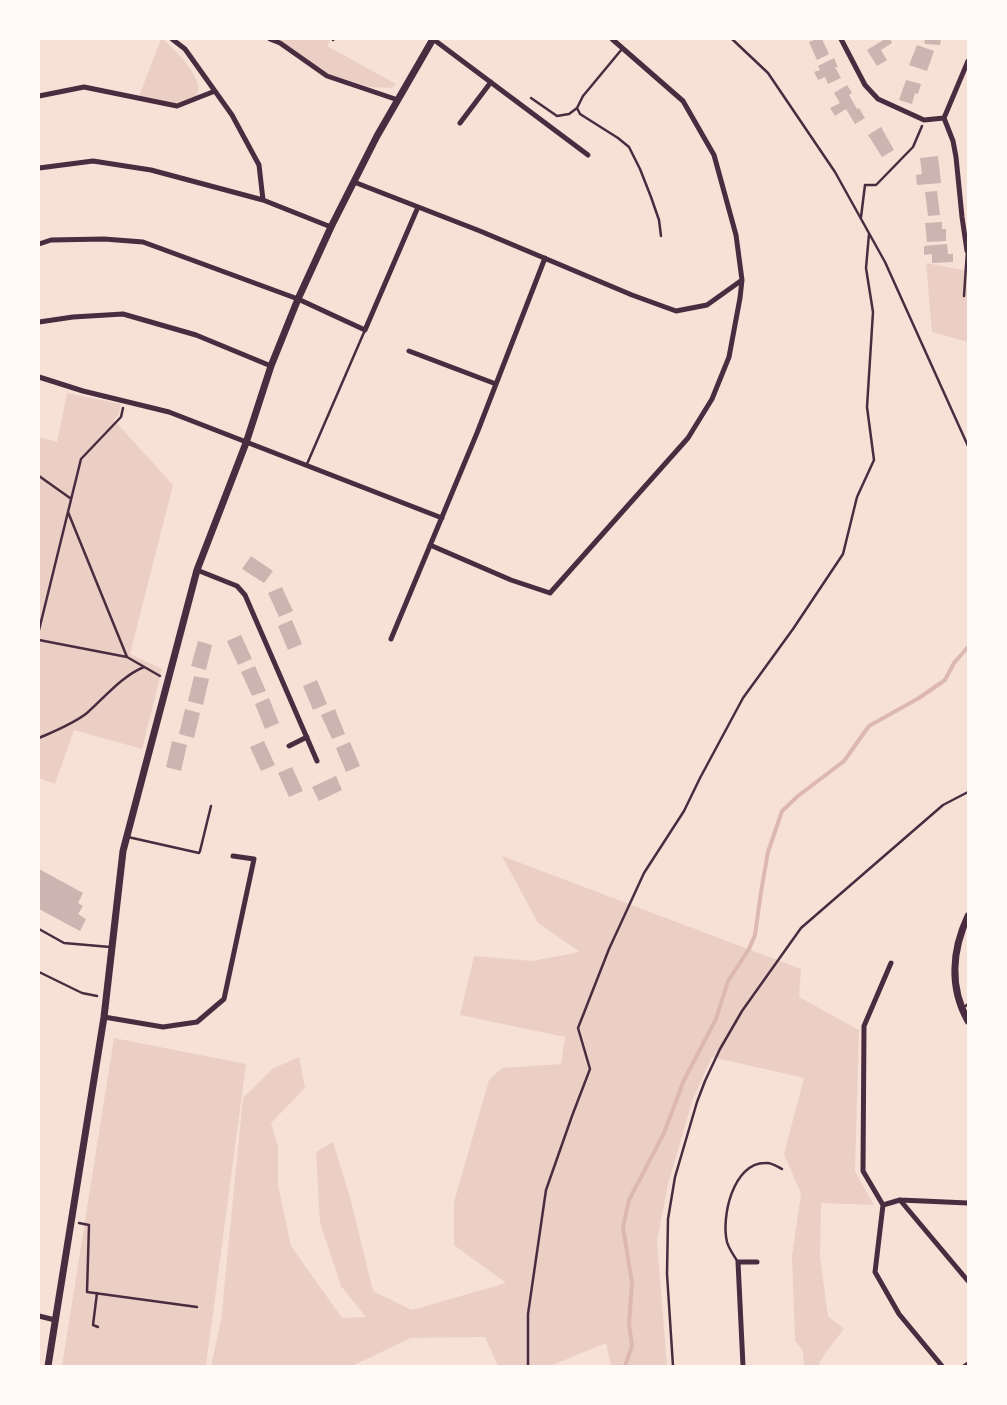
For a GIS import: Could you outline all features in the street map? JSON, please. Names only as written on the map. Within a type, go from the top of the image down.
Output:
[{"type":"street","points":[[172,39],[185,49],[232,115],[259,165],[263,200]]},
{"type":"street","points":[[270,39],[280,43],[327,76],[398,100]]},
{"type":"street","points":[[48,1366],[104,1018],[126,837],[197,570],[210,540],[298,299],[331,227],[377,136],[433,39],[588,155]]},
{"type":"street","points":[[430,545],[511,580],[550,593],[688,438],[712,399],[729,357],[742,280],[736,235],[714,155],[683,100],[612,39]]},
{"type":"street","points":[[841,39],[865,85],[878,99],[924,120],[944,118]]},
{"type":"street","points":[[967,251],[956,157],[953,141],[944,118],[968,61]]},
{"type":"street","points":[[460,123],[491,82]]},
{"type":"street","points":[[39,96],[84,87],[178,106],[215,91]]},
{"type":"street","points":[[39,168],[93,161],[151,170],[263,200],[331,227]]},
{"type":"street","points":[[354,182],[545,258],[632,295],[676,311],[708,306],[742,280]]},
{"type":"street","points":[[39,244],[51,240],[104,239],[143,242],[298,299],[365,330],[418,207]]},
{"type":"street","points":[[962,217],[968,215]]},
{"type":"street","points":[[391,639],[442,518],[545,258]]},
{"type":"street","points":[[39,322],[73,317],[123,314],[196,335],[272,366]]},
{"type":"street","points":[[409,351],[496,384]]},
{"type":"street","points":[[39,377],[82,391],[169,412],[442,518]]},
{"type":"street","points":[[197,570],[237,586],[245,595],[317,761]]},
{"type":"street","points":[[289,746],[307,737]]},
{"type":"street","points":[[104,1018],[163,1027],[197,1022],[224,999],[254,859],[233,856]]},
{"type":"street","points":[[968,916],[959,938],[955,954],[954,972],[956,988],[965,1006],[968,1021]]},
{"type":"street","points":[[891,963],[864,1026],[863,1171],[883,1205],[875,1272],[899,1314],[942,1366]]},
{"type":"street","points":[[883,1205],[900,1200],[968,1203]]},
{"type":"street","points":[[900,1200],[968,1281]]},
{"type":"street","points":[[743,1366],[738,1262],[757,1262]]},
{"type":"street","points":[[39,1316],[55,1320]]},
{"type":"lane","points":[[531,98],[557,116],[570,114],[577,108],[583,96],[623,48]]},
{"type":"lane","points":[[577,108],[580,114],[610,132],[628,147],[640,169],[651,198],[659,220],[661,236]]},
{"type":"lane","points":[[964,296],[967,251]]},
{"type":"lane","points":[[306,466],[365,330]]},
{"type":"lane","points":[[126,837],[199,852],[211,806]]},
{"type":"lane","points":[[39,929],[64,943],[112,948]]},
{"type":"lane","points":[[738,1262],[727,1242],[726,1230],[729,1205],[736,1182],[747,1170],[763,1162],[771,1163],[782,1169]]},
{"type":"path","points":[[732,39],[768,73],[835,172],[885,262],[968,446]]},
{"type":"path","points":[[861,219],[865,185],[876,185],[906,156],[913,147],[924,120]]},
{"type":"path","points":[[528,1366],[528,1314],[546,1190],[590,1070],[578,1028],[609,949],[644,873],[684,811],[743,698],[793,629],[843,554],[857,497],[874,460],[867,407],[872,312],[866,268],[869,234]]},
{"type":"path","points":[[39,630],[81,459],[121,417],[124,401]]},
{"type":"path","points":[[39,476],[70,498]]},
{"type":"path","points":[[67,511],[127,657]]},
{"type":"path","points":[[39,640],[127,657],[159,676],[168,679]]},
{"type":"path","points":[[39,738],[62,728],[85,714],[133,671],[144,667]]},
{"type":"path","points":[[673,1366],[667,1274],[668,1219],[675,1177],[697,1102],[720,1049],[742,1012],[801,928],[943,804],[968,792]]},
{"type":"path","points":[[39,972],[82,993],[106,997]]},
{"type":"path","points":[[71,1221],[89,1225],[87,1292],[198,1307]]},
{"type":"path","points":[[97,1293],[93,1326],[98,1327]]},
{"type":"shaded area","points":[[161,39],[188,66],[198,83],[199,90],[196,96],[189,100],[170,103],[139,96]]},
{"type":"shaded area","points":[[274,39],[331,39],[327,46],[396,84],[392,88],[370,87],[328,74]]},
{"type":"shaded area","points":[[926,263],[968,271],[968,342],[932,332]]},
{"type":"shaded area","points":[[67,393],[121,404],[119,414],[114,420],[173,485],[130,654],[162,669],[142,749],[74,730],[55,784],[39,778],[39,437],[57,442]]},
{"type":"shaded area","points":[[502,856],[801,969],[799,997],[859,1030],[855,1171],[874,1205],[821,1203],[820,1257],[828,1316],[844,1329],[826,1352],[818,1366],[804,1366],[803,1351],[795,1341],[792,1256],[801,1194],[784,1154],[804,1078],[712,1057],[693,1099],[668,1184],[657,1241],[667,1366],[611,1366],[606,1343],[550,1366],[498,1366],[485,1337],[411,1338],[352,1366],[211,1366],[221,1320],[243,1098],[272,1069],[299,1057],[305,1088],[271,1123],[278,1146],[278,1185],[291,1246],[342,1318],[366,1317],[341,1286],[320,1223],[316,1152],[333,1142],[351,1201],[373,1291],[412,1310],[506,1283],[454,1245],[454,1202],[489,1080],[502,1068],[561,1064],[565,1037],[460,1015],[474,956],[532,961],[580,952],[538,923]]},
{"type":"shaded area","points":[[114,1038],[246,1064],[206,1366],[62,1366]]},
{"type":"building","points":[[822,39],[829,54],[817,60],[809,42]]},
{"type":"building","points":[[885,39],[890,39],[892,43],[881,50],[887,60],[877,66],[867,50]]},
{"type":"building","points":[[924,39],[941,39],[940,45],[925,44]]},
{"type":"building","points":[[917,45],[934,51],[927,71],[909,65]]},
{"type":"building","points":[[834,58],[838,67],[835,67],[841,78],[828,84],[825,77],[818,80],[814,72],[820,70],[818,66]]},
{"type":"building","points":[[906,80],[921,84],[918,94],[915,93],[912,104],[899,100]]},
{"type":"building","points":[[847,85],[852,93],[849,95],[865,118],[855,124],[846,109],[835,116],[830,108],[840,103],[834,93]]},
{"type":"building","points":[[881,127],[894,150],[882,157],[868,135]]},
{"type":"building","points":[[938,156],[941,183],[917,185],[916,175],[922,174],[920,158]]},
{"type":"building","points":[[937,191],[940,215],[928,216],[925,192]]},
{"type":"building","points":[[942,222],[942,229],[946,229],[946,241],[927,242],[925,223]]},
{"type":"building","points":[[947,244],[948,254],[953,254],[953,262],[932,263],[932,254],[924,255],[924,246]]},
{"type":"building","points":[[251,556],[273,571],[264,583],[242,569]]},
{"type":"building","points":[[282,587],[293,611],[279,617],[268,593]]},
{"type":"building","points":[[292,620],[302,644],[288,650],[278,626]]},
{"type":"building","points":[[241,635],[252,659],[238,665],[227,641]]},
{"type":"building","points":[[198,641],[212,645],[206,670],[191,666]]},
{"type":"building","points":[[255,666],[266,691],[252,696],[241,672]]},
{"type":"building","points":[[194,676],[209,679],[203,705],[188,701]]},
{"type":"building","points":[[317,680],[327,704],[313,710],[303,686]]},
{"type":"building","points":[[269,698],[279,723],[265,729],[255,704]]},
{"type":"building","points":[[185,709],[200,713],[194,738],[179,734]]},
{"type":"building","points":[[335,709],[345,734],[332,739],[321,715]]},
{"type":"building","points":[[172,741],[187,745],[181,771],[166,767]]},
{"type":"building","points":[[264,741],[275,765],[261,771],[250,747]]},
{"type":"building","points":[[350,742],[360,766],[346,772],[336,748]]},
{"type":"building","points":[[292,767],[303,791],[289,797],[278,773]]},
{"type":"building","points":[[336,776],[342,790],[319,801],[312,787]]},
{"type":"building","points":[[39,869],[83,893],[78,903],[83,906],[78,914],[86,919],[80,931],[39,909]]},
{"type":"waterway","points":[[625,1366],[632,1346],[629,1324],[632,1283],[623,1227],[629,1200],[664,1133],[684,1080],[716,1019],[728,981],[749,949],[755,935],[768,852],[782,811],[798,796],[844,761],[869,726],[919,698],[945,680],[954,663],[968,647]]}]
